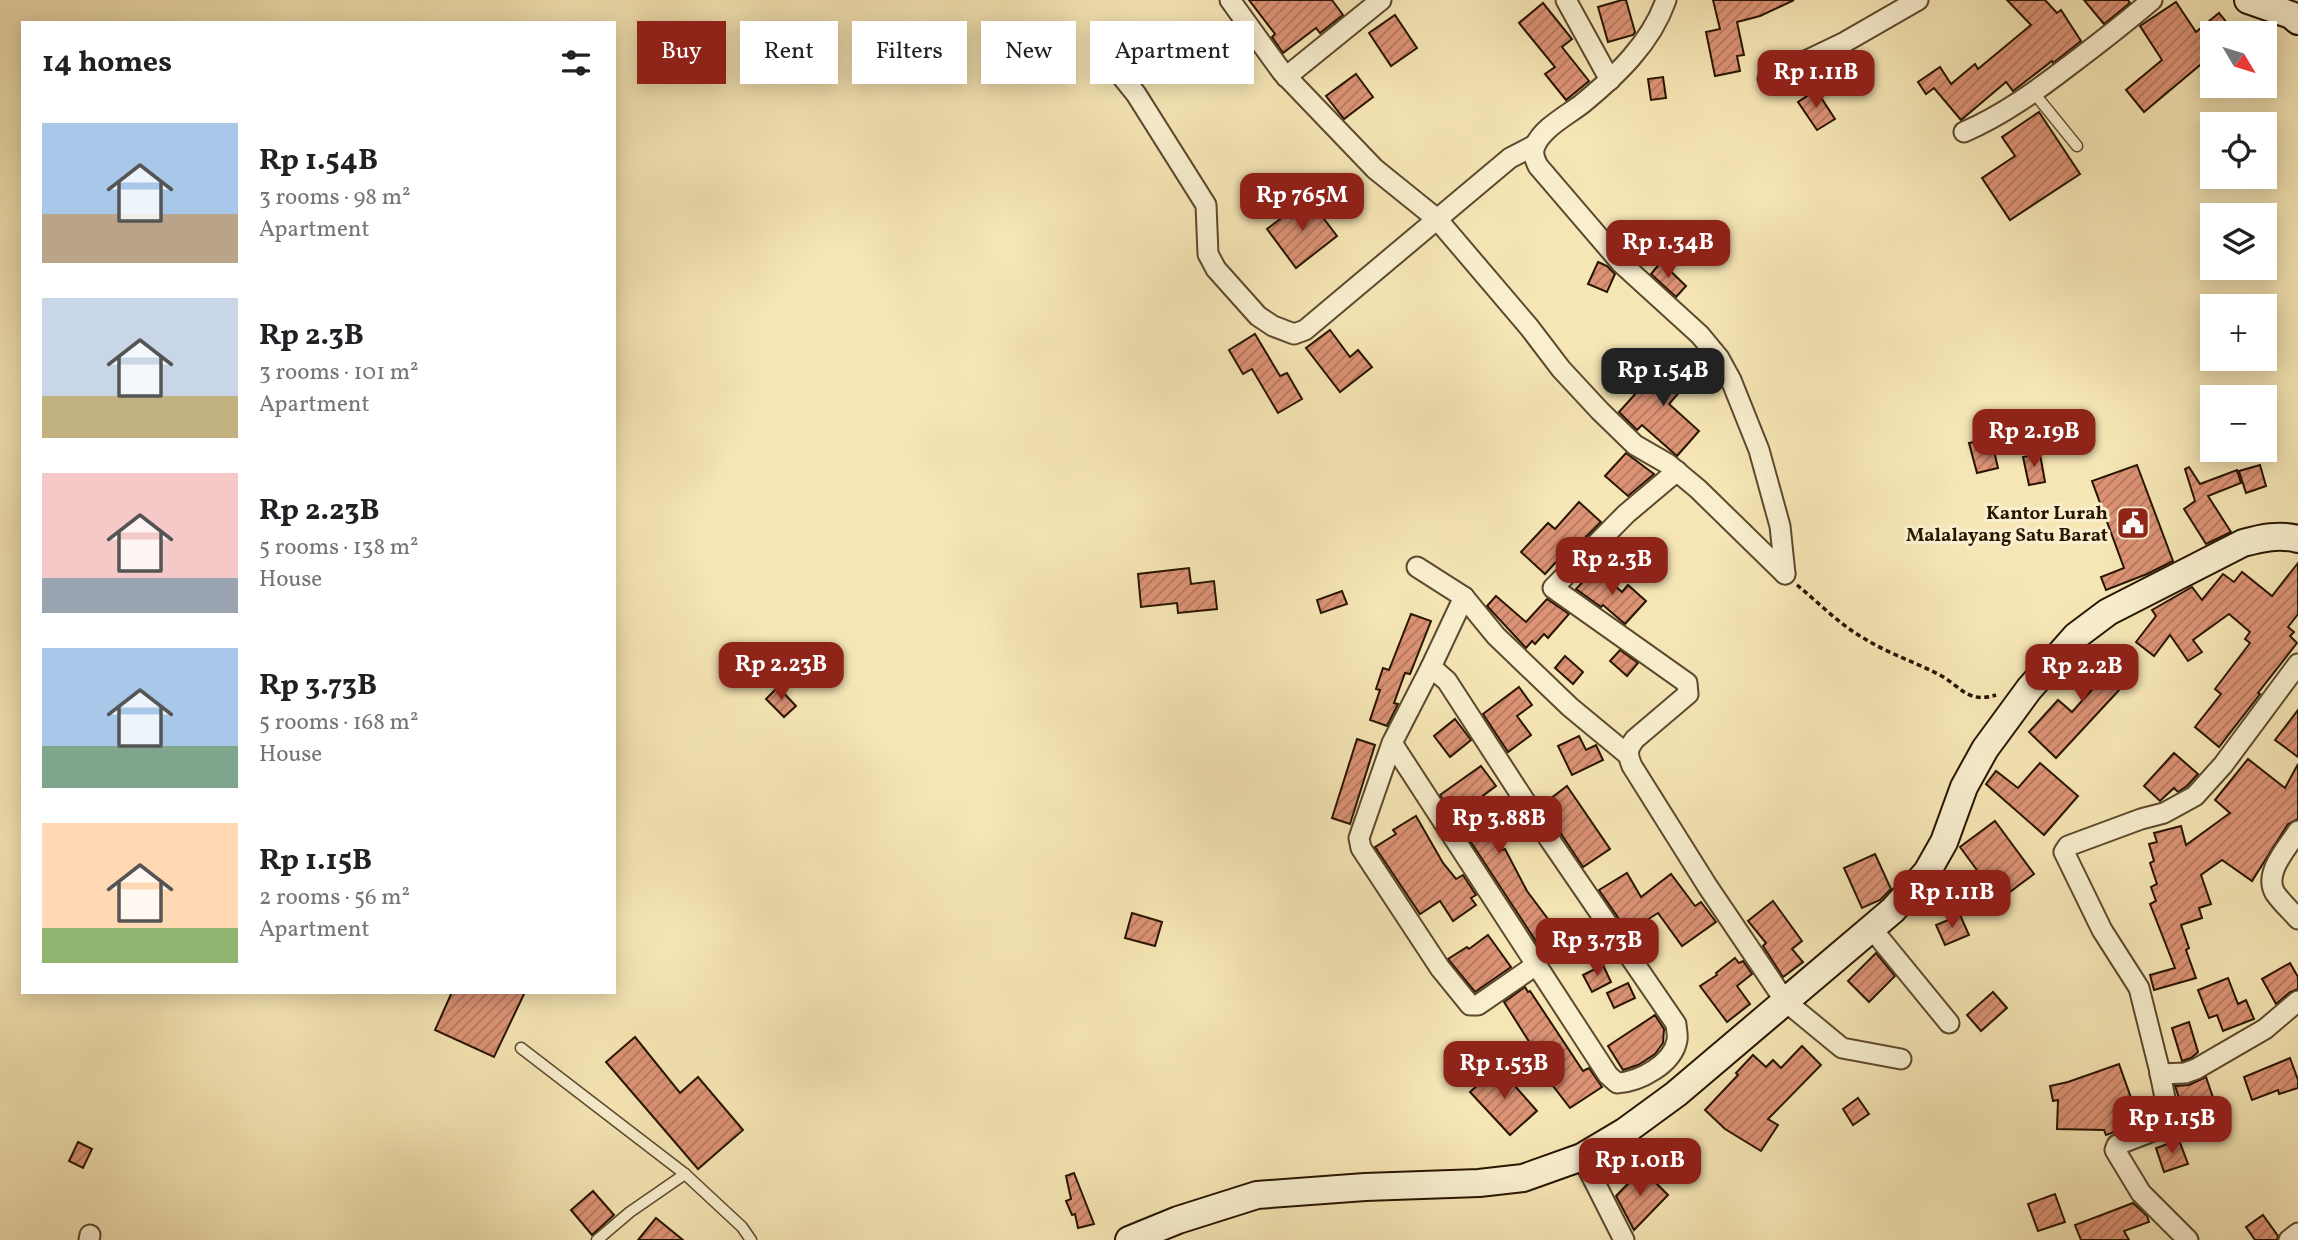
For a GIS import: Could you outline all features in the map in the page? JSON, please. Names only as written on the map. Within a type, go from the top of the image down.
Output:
[{"type":"street","points":[[1230,0],[1286,77],[1375,169],[1437,219],[1561,369],[1600,411],[1635,445],[1677,471],[1698,489],[1785,574]]},
{"type":"street","points":[[1286,77],[1381,0]]},
{"type":"street","points":[[1566,0],[1610,80]]},
{"type":"street","points":[[1128,84],[1206,205],[1210,261],[1258,316],[1273,326],[1294,334],[1305,330],[1510,158],[1535,145],[1545,132],[1610,80],[1652,30],[1666,0]]},
{"type":"street","points":[[1768,79],[1845,42],[1918,0]]},
{"type":"street","points":[[1964,132],[1985,123],[2034,93],[2106,39],[2152,0]]},
{"type":"street","points":[[2248,0],[2296,15]]},
{"type":"street","points":[[1535,145],[1533,156],[1538,166],[1581,218],[1638,280],[1700,335],[1719,358],[1736,391],[1759,450],[1780,526],[1785,574]]},
{"type":"street","points":[[1677,471],[1623,517],[1553,588],[1687,683],[1688,694],[1635,739],[1628,747],[1628,755],[1632,766],[1701,876],[1785,1001],[1842,1048],[1901,1059]]},
{"type":"street","points":[[1129,1240],[1178,1220],[1257,1195],[1523,1178],[1582,1157],[1624,1132],[1669,1099],[1893,910],[1927,872],[1944,842],[1965,787],[1985,749],[2029,689],[2076,636],[2108,612],[2243,543],[2266,537],[2287,536],[2298,539]]},
{"type":"street","points":[[1417,567],[1464,597],[1496,636],[1570,707],[1628,755]]},
{"type":"street","points":[[1464,597],[1392,743],[1359,838],[1367,859],[1440,968],[1470,1005],[1478,1005],[1536,965]]},
{"type":"street","points":[[2188,1240],[2141,1193],[2115,1150],[2117,1145],[2161,1128],[2166,1123],[2166,1103],[2139,988],[2102,930],[2064,852],[2065,848],[2141,818],[2171,810],[2195,796],[2223,765],[2298,664]]},
{"type":"street","points":[[1392,743],[1608,1075],[1617,1083],[1626,1083],[1654,1068],[1670,1054],[1678,1040],[1676,1024],[1545,832],[1447,681],[1431,667]]},
{"type":"street","points":[[2298,831],[2271,879],[2274,891],[2298,919]]},
{"type":"street","points":[[1872,929],[1949,1023]]},
{"type":"street","points":[[2160,1074],[2185,1073],[2196,1069],[2264,1029],[2298,1001]]},
{"type":"street","points":[[1654,1068],[1669,1099]]},
{"type":"street","points":[[1582,1157],[1624,1240]]},
{"type":"street","points":[[2289,1240],[2298,1233]]},
{"type":"lane","points":[[2034,93],[2077,146]]},
{"type":"lane","points":[[521,1048],[685,1174],[742,1227],[751,1240]]},
{"type":"lane","points":[[597,1240],[685,1174]]},
{"type":"path","points":[[1785,574],[1862,638],[1944,677],[1968,695],[1978,699],[2029,689]]},
{"type":"building","points":[[1249,0],[1332,0],[1343,15],[1320,33],[1316,28],[1283,53],[1272,37],[1275,34]]},
{"type":"building","points":[[1626,0],[1635,32],[1633,35],[1608,42],[1598,7]]},
{"type":"building","points":[[1713,0],[1794,0],[1760,16],[1737,22],[1744,55],[1737,56],[1740,71],[1715,76],[1706,32],[1720,29]]},
{"type":"building","points":[[2007,0],[2045,0],[2057,13],[2061,10],[2081,41],[2013,91],[2006,82],[1961,120],[1934,88],[1926,94],[1918,82],[1940,67],[1951,84],[1975,64],[1978,69],[2031,25]]},
{"type":"building","points":[[2084,0],[2128,0],[2130,3],[2104,24]]},
{"type":"building","points":[[2176,2],[2196,32],[2200,29],[2200,65],[2144,112],[2126,90],[2162,60],[2140,26]]},
{"type":"building","points":[[1543,3],[1572,39],[1562,47],[1589,81],[1566,100],[1545,74],[1555,67],[1519,23]]},
{"type":"building","points":[[2219,13],[2225,21],[2209,21]]},
{"type":"building","points":[[1395,15],[1417,48],[1391,66],[1369,33]]},
{"type":"building","points":[[1356,74],[1373,97],[1344,119],[1326,96]]},
{"type":"building","points":[[1663,77],[1666,98],[1651,100],[1648,79]]},
{"type":"building","points":[[1816,90],[1835,119],[1817,130],[1798,102]]},
{"type":"building","points":[[2039,112],[2080,174],[2010,220],[1982,178],[2015,156],[2002,137]]},
{"type":"building","points":[[1308,198],[1337,236],[1296,268],[1267,229]]},
{"type":"building","points":[[1598,262],[1615,274],[1607,292],[1588,284]]},
{"type":"building","points":[[1661,262],[1686,286],[1676,297],[1651,274]]},
{"type":"building","points":[[1330,330],[1350,357],[1358,350],[1372,367],[1340,392],[1306,348]]},
{"type":"building","points":[[1255,334],[1280,376],[1287,373],[1302,399],[1278,413],[1252,369],[1243,374],[1229,350]]},
{"type":"building","points":[[1674,356],[1695,374],[1669,404],[1699,431],[1677,456],[1642,425],[1637,430],[1619,412]]},
{"type":"building","points":[[1991,438],[1998,468],[1977,473],[1969,443]]},
{"type":"building","points":[[1626,453],[1654,474],[1628,496],[1605,476]]},
{"type":"building","points":[[2040,454],[2045,482],[2029,485],[2023,457]]},
{"type":"building","name":"Kantor Lurah Malalayang Satu Barat","points":[[2137,465],[2173,561],[2106,590],[2101,577],[2124,568],[2092,481]]},
{"type":"building","points":[[2260,465],[2266,486],[2246,493],[2239,471]]},
{"type":"building","points":[[2189,467],[2200,484],[2237,470],[2241,483],[2208,496],[2231,532],[2206,544],[2184,509],[2195,501],[2185,469]]},
{"type":"building","points":[[1579,502],[1601,522],[1581,542],[1577,539],[1545,574],[1521,552],[1548,523],[1555,529]]},
{"type":"building","points":[[2298,563],[2298,614],[2288,627],[2294,632],[2290,636],[2297,643],[2219,747],[2195,727],[2221,694],[2215,689],[2250,643],[2245,639],[2250,632],[2229,614],[2193,640],[2202,652],[2188,661],[2170,635],[2154,656],[2136,642],[2156,616],[2152,610],[2192,587],[2202,600],[2223,574],[2234,582],[2242,572],[2272,596]]},
{"type":"building","points":[[1189,568],[1191,584],[1214,581],[1217,609],[1178,613],[1177,603],[1141,607],[1138,574]]},
{"type":"building","points":[[1592,572],[1603,581],[1606,578],[1622,592],[1628,585],[1646,601],[1625,624],[1603,605],[1601,607],[1576,589]]},
{"type":"building","points":[[1342,591],[1347,604],[1321,613],[1317,600]]},
{"type":"building","points":[[1496,596],[1526,622],[1547,599],[1569,614],[1548,638],[1544,634],[1535,644],[1532,641],[1526,648],[1487,606]]},
{"type":"building","points":[[1411,614],[1431,621],[1410,674],[1405,673],[1394,703],[1398,704],[1387,726],[1370,720],[1380,690],[1376,689],[1383,668],[1389,670]]},
{"type":"building","points":[[2106,646],[2134,674],[2056,758],[2029,732],[2058,700],[2072,712],[2097,684],[2083,670]]},
{"type":"building","points":[[1620,650],[1638,663],[1627,676],[1610,661]]},
{"type":"building","points":[[1565,656],[1583,672],[1573,684],[1555,668]]},
{"type":"building","points":[[778,687],[796,706],[784,717],[766,699]]},
{"type":"building","points":[[1519,687],[1532,705],[1517,716],[1531,735],[1508,752],[1483,714]]},
{"type":"building","points":[[2298,710],[2298,757],[2275,740]]},
{"type":"building","points":[[1455,719],[1471,740],[1450,757],[1434,736]]},
{"type":"building","points":[[1579,736],[1586,750],[1596,745],[1603,760],[1572,775],[1558,746]]},
{"type":"building","points":[[1357,739],[1375,745],[1350,824],[1332,818]]},
{"type":"building","points":[[2174,753],[2198,774],[2187,786],[2178,792],[2174,788],[2160,801],[2144,786]]},
{"type":"building","points":[[2248,759],[2285,788],[2298,764],[2298,819],[2288,824],[2252,881],[2222,860],[2201,875],[2211,904],[2199,908],[2202,918],[2181,925],[2196,978],[2154,990],[2150,975],[2175,968],[2150,904],[2156,901],[2151,887],[2157,884],[2150,863],[2154,861],[2149,844],[2157,842],[2154,833],[2181,826],[2186,845],[2230,813],[2215,800]]},
{"type":"building","points":[[2040,763],[2078,796],[2044,835],[1986,784],[1996,771],[2018,788]]},
{"type":"building","points":[[1481,766],[1496,786],[1480,798],[1496,818],[1487,826],[1502,850],[1505,849],[1527,891],[1557,931],[1559,929],[1569,946],[1547,958],[1440,795]]},
{"type":"building","points":[[1567,786],[1610,849],[1583,867],[1542,805]]},
{"type":"building","points":[[1416,816],[1443,863],[1456,879],[1463,875],[1476,895],[1471,898],[1476,905],[1453,921],[1440,901],[1420,914],[1375,847],[1396,834],[1393,830]]},
{"type":"building","points":[[1995,821],[2034,874],[1999,900],[1960,847]]},
{"type":"building","points":[[1875,854],[1891,889],[1880,900],[1862,908],[1844,868]]},
{"type":"building","points":[[1627,873],[1641,897],[1671,874],[1695,906],[1701,902],[1716,922],[1682,946],[1658,913],[1628,932],[1599,890]]},
{"type":"building","points":[[1773,901],[1802,941],[1792,949],[1803,962],[1783,977],[1763,946],[1766,943],[1748,921]]},
{"type":"building","points":[[1132,913],[1162,922],[1155,946],[1125,938]]},
{"type":"building","points":[[1960,915],[1969,935],[1945,945],[1936,925]]},
{"type":"building","points":[[1488,935],[1511,967],[1475,992],[1448,959],[1467,947],[1469,949]]},
{"type":"building","points":[[1876,953],[1895,976],[1869,1002],[1848,981]]},
{"type":"building","points":[[1735,958],[1739,963],[1743,961],[1752,974],[1737,986],[1750,1004],[1727,1022],[1700,986]]},
{"type":"building","points":[[2290,963],[2298,977],[2298,989],[2276,1004],[2262,979]]},
{"type":"building","points":[[1603,965],[1611,982],[1592,992],[1583,975]]},
{"type":"building","points":[[2228,978],[2238,1004],[2246,1000],[2254,1019],[2223,1031],[2217,1015],[2209,1018],[2198,990]]},
{"type":"building","points":[[1628,983],[1635,998],[1614,1008],[1607,993]]},
{"type":"building","points":[[1525,987],[1583,1071],[1589,1068],[1602,1087],[1570,1108],[1543,1073],[1546,1072],[1533,1052],[1535,1051],[1504,1002]]},
{"type":"building","points":[[1993,992],[2007,1008],[1981,1031],[1967,1015]]},
{"type":"building","points":[[451,994],[524,994],[494,1057],[435,1030]]},
{"type":"building","points":[[1655,1015],[1664,1029],[1663,1043],[1655,1054],[1638,1065],[1623,1070],[1608,1046]]},
{"type":"building","points":[[2189,1022],[2198,1052],[2182,1061],[2172,1028]]},
{"type":"building","points":[[635,1037],[680,1093],[698,1077],[743,1130],[698,1169],[606,1062]]},
{"type":"building","points":[[1802,1046],[1821,1065],[1768,1119],[1778,1125],[1761,1151],[1725,1129],[1705,1110],[1753,1055],[1766,1067],[1773,1060],[1781,1068]]},
{"type":"building","points":[[2290,1058],[2298,1088],[2279,1094],[2278,1090],[2252,1100],[2244,1077]]},
{"type":"building","points":[[2119,1064],[2140,1123],[2106,1135],[2104,1130],[2057,1129],[2058,1100],[2053,1101],[2050,1086]]},
{"type":"building","points":[[1498,1067],[1537,1111],[1510,1135],[1470,1092]]},
{"type":"building","points":[[2206,1077],[2222,1124],[2205,1130],[2201,1119],[2177,1127],[2178,1112],[2183,1110],[2175,1086],[2189,1085]]},
{"type":"building","points":[[1858,1098],[1869,1114],[1853,1125],[1843,1109]]},
{"type":"building","points":[[2179,1140],[2188,1164],[2164,1172],[2156,1148]]},
{"type":"building","points":[[78,1142],[92,1149],[83,1168],[69,1161]]},
{"type":"building","points":[[1642,1169],[1668,1195],[1634,1230],[1616,1196]]},
{"type":"building","points":[[1074,1173],[1094,1224],[1078,1228],[1075,1214],[1072,1215],[1066,1201],[1071,1199],[1066,1176]]},
{"type":"building","points":[[593,1191],[614,1215],[592,1235],[571,1210]]},
{"type":"building","points":[[2055,1194],[2065,1222],[2038,1231],[2028,1204]]},
{"type":"building","points":[[2133,1203],[2147,1216],[2149,1222],[2124,1231],[2129,1240],[2081,1240],[2075,1225]]},
{"type":"building","points":[[2263,1215],[2278,1236],[2277,1240],[2255,1240],[2246,1227]]},
{"type":"building","points":[[656,1218],[683,1240],[638,1240]]},
{"type":"place","name":"Kantor Lurah Malalayang Satu Barat","points":[[2133,523]]}]
